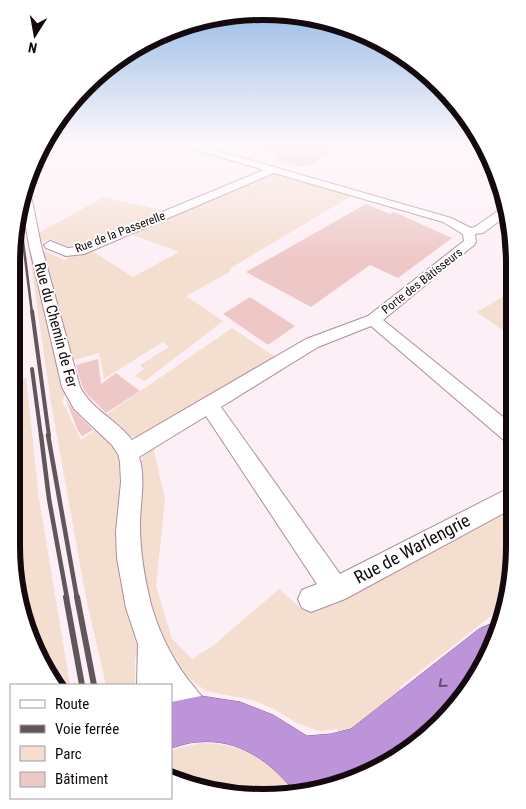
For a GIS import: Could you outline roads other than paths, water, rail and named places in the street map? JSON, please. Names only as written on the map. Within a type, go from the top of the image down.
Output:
[{"type":"highway","points":[[187,722],[236,722],[268,735],[310,774],[324,760],[364,748],[481,653]]},
{"type":"street","name":"Rue de la Passerelle","points":[[50,245],[66,252],[79,251],[239,184]]},
{"type":"street","name":"Porte des Bâtisseurs","points":[[128,453],[210,406],[312,343],[373,320],[470,242],[469,232],[447,220],[324,184]]},
{"type":"street","name":"Rue du Chemin de Fer","points":[[27,204],[35,245],[71,387],[80,403],[113,433],[128,453]]},
{"type":"street","points":[[469,232],[479,230],[501,214]]},
{"type":"street","name":"Porte des Bâtisseurs","points":[[373,320],[506,430]]},
{"type":"street","points":[[210,406],[336,590]]},
{"type":"street","points":[[128,453],[131,472],[128,532],[133,585],[151,645],[184,700],[187,722]]},
{"type":"street","name":"Rue de Warlengrie","points":[[311,599],[336,590],[506,500]]},
{"type":"street","points":[[151,645],[152,684]]},
{"type":"railway","points":[[22,232],[32,313]]},
{"type":"railway","points":[[32,311],[49,436]]},
{"type":"railway","points":[[32,369],[41,436]]},
{"type":"railway","points":[[41,435],[49,499],[67,598]]},
{"type":"railway","points":[[48,435],[77,598]]},
{"type":"railway","points":[[66,597],[82,684]]},
{"type":"railway","points":[[77,597],[94,684]]}]
